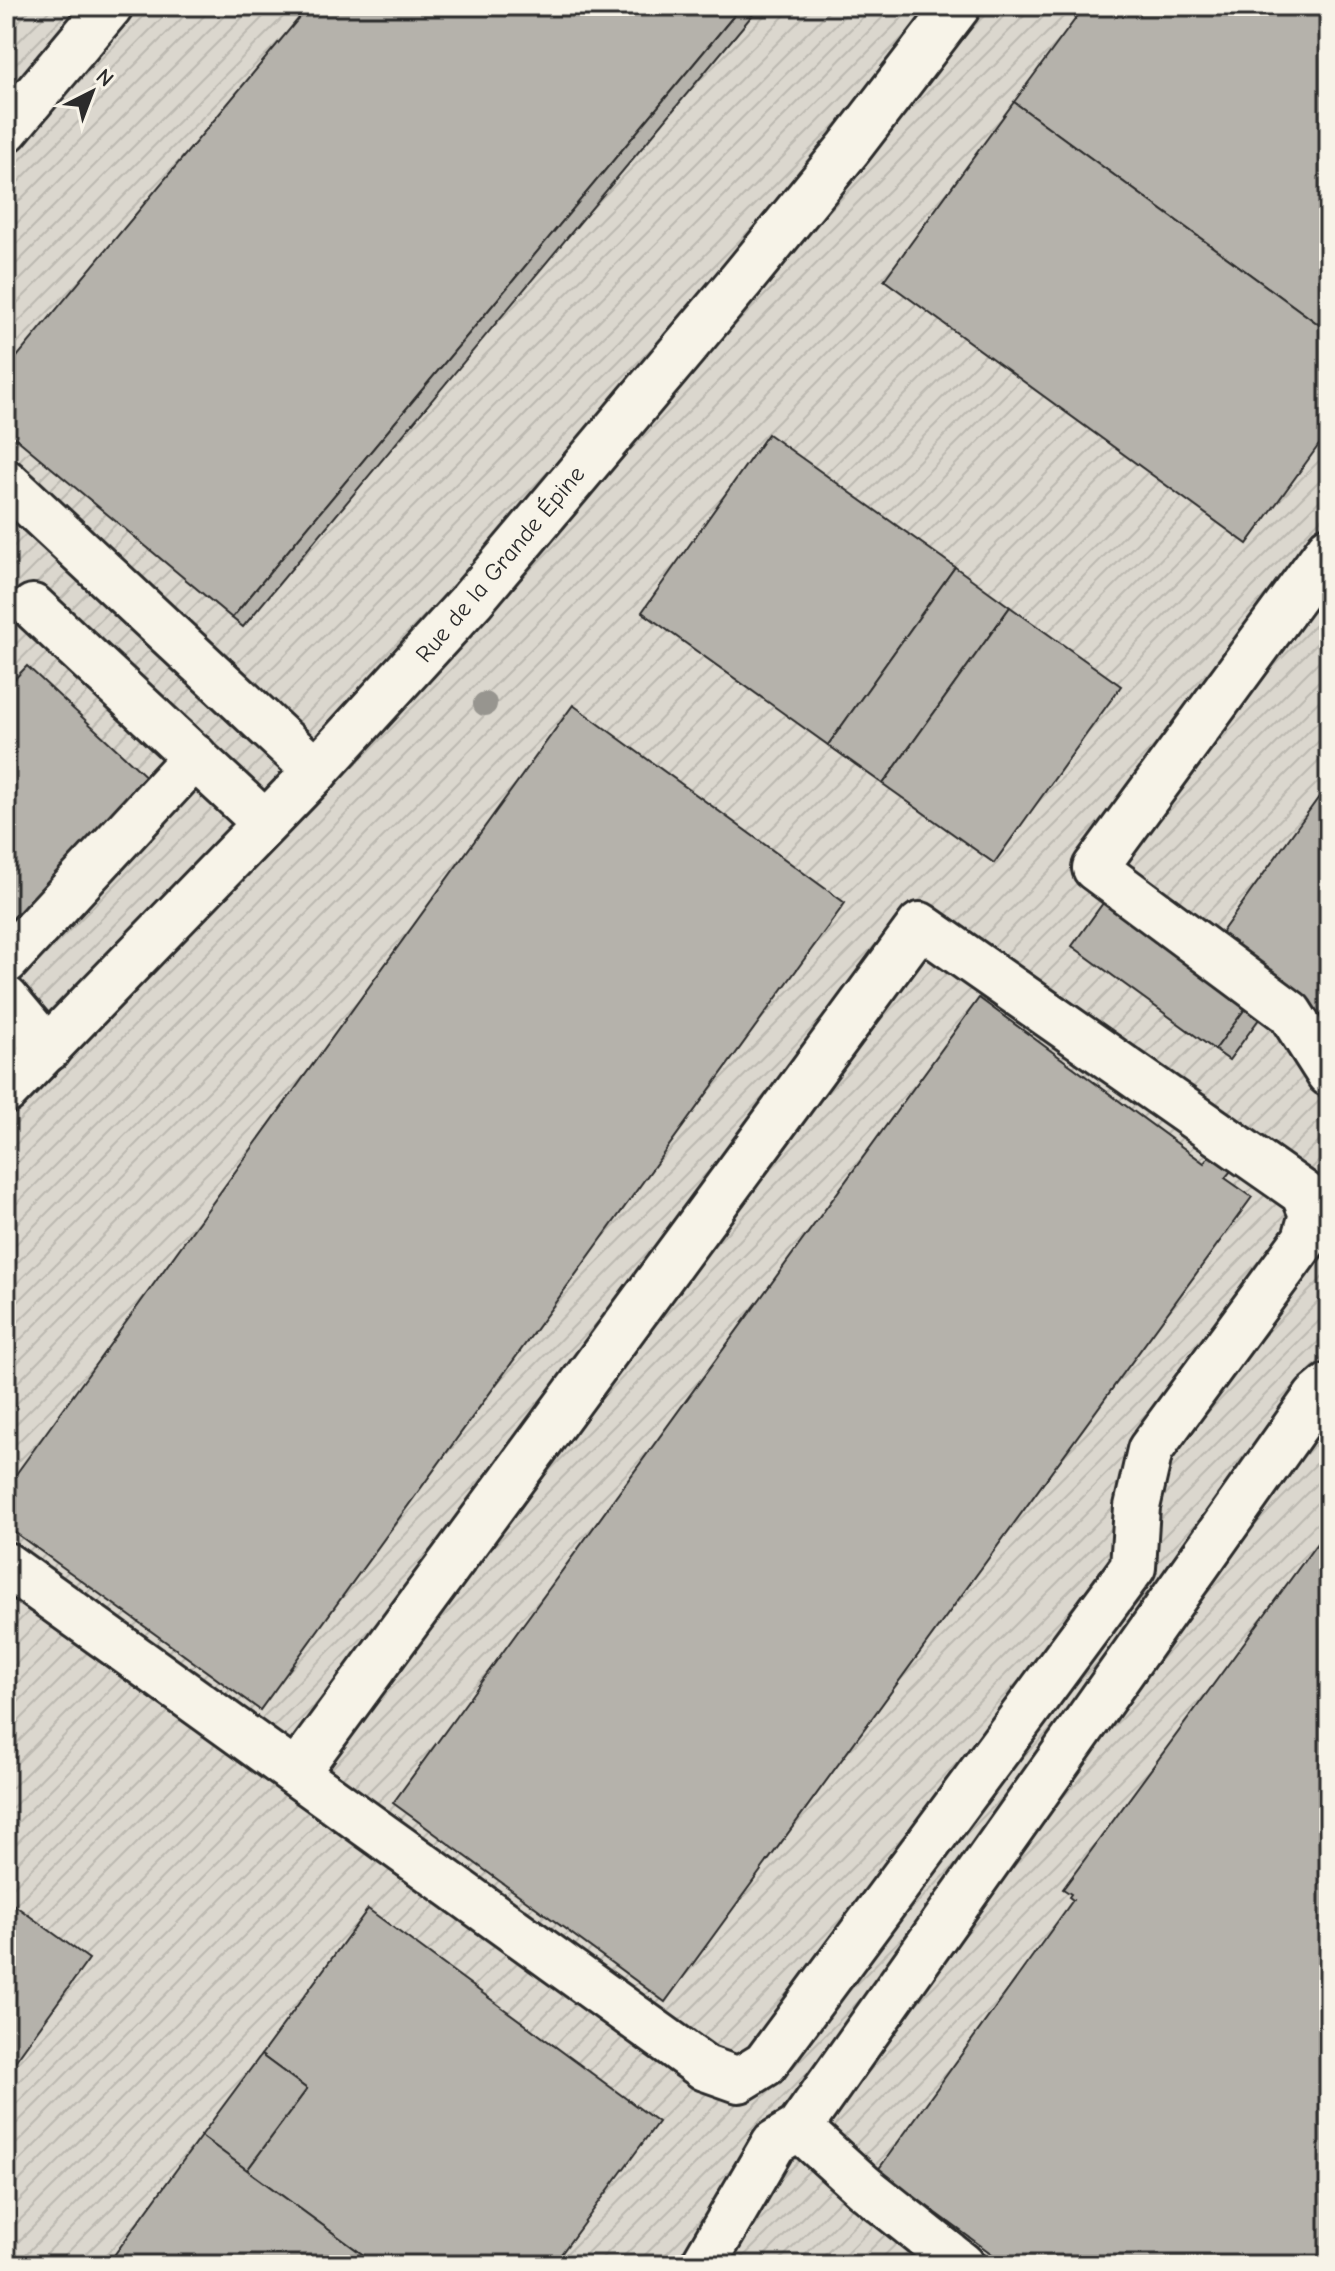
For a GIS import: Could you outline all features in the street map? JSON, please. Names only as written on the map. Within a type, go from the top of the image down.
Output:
[{"type":"street","points":[[6,130],[110,6]]},
{"type":"street","name":"Rue de la Grande Épine","points":[[6,1091],[316,771],[472,600],[742,279],[849,148],[958,6]]},
{"type":"street","points":[[6,482],[316,771]]},
{"type":"street","points":[[1329,549],[1095,868],[1290,1013],[1329,1074]]},
{"type":"street","points":[[33,607],[265,823]]},
{"type":"street","points":[[6,961],[195,757]]},
{"type":"street","points":[[6,1565],[705,2068],[739,2080],[765,2064],[1133,1567],[1137,1507],[1150,1450],[1305,1239],[1312,1214],[1303,1193],[920,925],[296,1773]]},
{"type":"street","points":[[6,999],[48,1049]]},
{"type":"street","points":[[703,2265],[774,2143],[799,2128],[1316,1397],[1329,1386]]},
{"type":"street","points":[[799,2128],[864,2187],[962,2265]]},
{"type":"street","points":[[728,2265],[778,2176],[792,2166],[813,2167],[864,2187]]},
{"type":"shaded area","points":[[6,6],[1329,6],[1329,2265],[6,2265]]},
{"type":"building","points":[[309,6],[742,6],[232,618],[6,430],[6,370]]},
{"type":"building","points":[[742,6],[760,6],[243,627],[232,618]]},
{"type":"building","points":[[1085,6],[1329,6],[1329,332],[1014,102]]},
{"type":"building","points":[[1014,102],[1329,332],[1329,431],[1247,544],[884,280]]},
{"type":"building","points":[[768,434],[955,567],[828,745],[642,612]]},
{"type":"building","points":[[955,567],[1010,607],[883,784],[828,745]]},
{"type":"building","points":[[1010,607],[1121,686],[994,863],[883,784]]},
{"type":"building","points":[[27,666],[152,782],[6,938],[6,688]]},
{"type":"building","points":[[573,705],[845,903],[260,1710],[6,1526],[6,1488]]},
{"type":"building","points":[[1329,783],[1329,1030],[1211,947]]},
{"type":"building","points":[[1106,899],[1249,1004],[1215,1050],[1072,946]]},
{"type":"building","points":[[979,998],[1204,1163],[1210,1155],[1231,1171],[1225,1178],[1252,1197],[665,2002],[393,1803]]},
{"type":"building","points":[[1245,1009],[1259,1019],[1229,1060],[1215,1050]]},
{"type":"building","points":[[1329,1527],[1329,2265],[1007,2265],[878,2170],[1073,1900],[1069,1897],[1071,1894],[1063,1889]]},
{"type":"building","points":[[6,1899],[89,1959],[6,2074]]},
{"type":"building","points":[[368,1909],[658,2122],[553,2265],[377,2265],[247,2170],[307,2089],[261,2055]]},
{"type":"building","points":[[261,2055],[307,2089],[247,2170],[201,2136]]},
{"type":"building","points":[[201,2136],[247,2170],[377,2265],[107,2265]]}]
